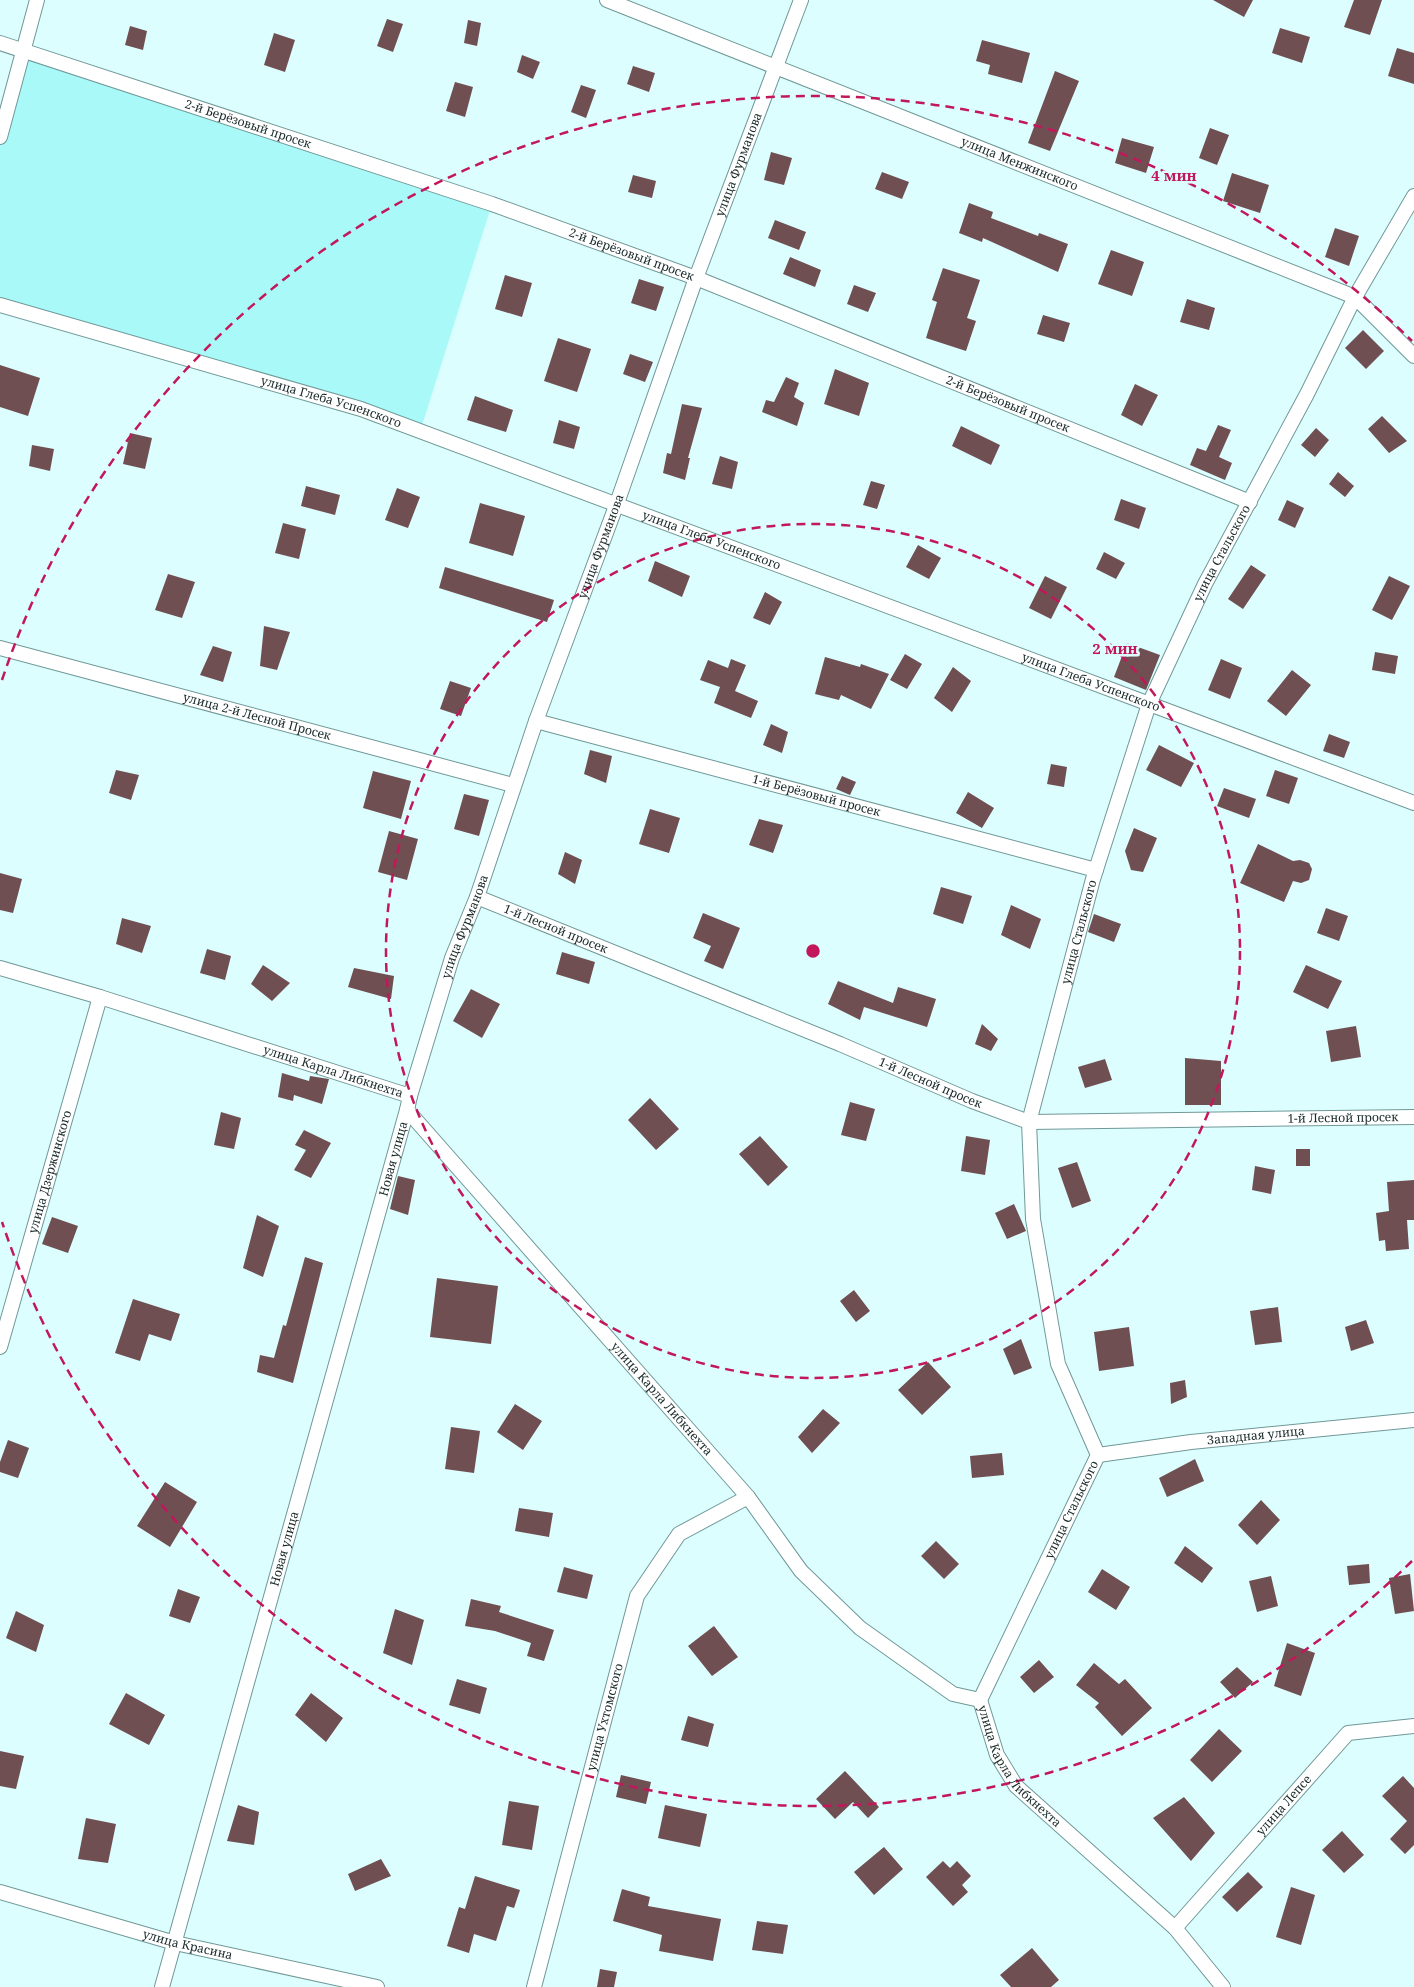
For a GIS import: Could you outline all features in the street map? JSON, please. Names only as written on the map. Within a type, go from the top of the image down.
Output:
[{"type":"street","points":[[0,137],[37,0]]},
{"type":"street","name":"улица Менжинского","points":[[607,0],[1355,297],[1414,356]]},
{"type":"street","name":"улица Фурманова","points":[[410,1096],[452,958],[477,897],[536,720],[616,506],[696,278],[801,0]]},
{"type":"street","name":"2-й Берёзовый просек","points":[[0,42],[22,51],[492,204],[696,278],[1250,502]]},
{"type":"street","name":"улица Стальского","points":[[980,1700],[1098,1454],[1058,1364],[1033,1219],[1029,1122],[1096,870],[1149,704],[1205,584],[1250,502],[1355,297],[1414,196]]},
{"type":"street","name":"улица Глеба Успенского","points":[[0,305],[361,409],[1414,803]]},
{"type":"street","name":"улица 2-й Лесной Просек","points":[[0,648],[513,785]]},
{"type":"street","name":"1-й Берёзовый просек","points":[[536,720],[1096,870]]},
{"type":"street","name":"1-й Лесной просек","points":[[477,897],[840,1044],[972,1101],[1029,1122],[1414,1117]]},
{"type":"street","name":"улица Карла Либкнехта","points":[[0,968],[100,997],[410,1096],[407,1110],[748,1498],[801,1571],[860,1628],[953,1694],[980,1700],[997,1755],[1016,1786],[1175,1928],[1223,1987]]},
{"type":"street","name":"улица Дзержинского","points":[[0,1347],[100,997]]},
{"type":"street","name":"Новая улица","points":[[162,1987],[407,1110]]},
{"type":"street","name":"Западная улица","points":[[1098,1454],[1192,1442],[1414,1420]]},
{"type":"street","name":"улица Ухтомского","points":[[534,1987],[636,1596],[679,1534],[748,1498]]},
{"type":"street","name":"улица Лепсе","points":[[1175,1928],[1348,1733],[1414,1726]]},
{"type":"street","name":"улица Красина","points":[[0,1892],[175,1943],[377,1987]]},
{"type":"shaded area","points":[[22,51],[492,204],[420,432],[0,305],[0,137]]},
{"type":"building","points":[[1213,0],[1253,0],[1244,17]]},
{"type":"building","points":[[1354,0],[1382,0],[1370,35],[1344,27]]},
{"type":"building","points":[[387,19],[403,24],[393,52],[377,46]]},
{"type":"building","points":[[468,20],[481,23],[477,46],[464,43]]},
{"type":"building","points":[[130,26],[147,31],[143,50],[125,45]]},
{"type":"building","points":[[1280,28],[1310,37],[1302,63],[1272,53]]},
{"type":"building","points":[[274,33],[295,40],[285,72],[264,65]]},
{"type":"building","points":[[982,40],[1030,53],[1022,83],[988,74],[990,65],[976,61]]},
{"type":"building","points":[[1397,48],[1414,53],[1414,84],[1388,76]]},
{"type":"building","points":[[522,55],[540,62],[533,79],[517,72]]},
{"type":"building","points":[[633,66],[655,73],[649,92],[627,84]]},
{"type":"building","points":[[1055,71],[1079,81],[1050,151],[1028,143]]},
{"type":"building","points":[[455,82],[473,87],[465,117],[446,111]]},
{"type":"building","points":[[581,85],[596,90],[586,118],[571,112]]},
{"type":"building","points":[[1210,128],[1229,135],[1217,165],[1199,158]]},
{"type":"building","points":[[1122,138],[1154,147],[1146,173],[1115,163]]},
{"type":"building","points":[[771,152],[792,158],[784,185],[764,180]]},
{"type":"building","points":[[882,172],[909,182],[902,199],[875,189]]},
{"type":"building","points":[[1232,173],[1269,185],[1260,213],[1223,201]]},
{"type":"building","points":[[633,175],[656,181],[652,198],[628,192]]},
{"type":"building","points":[[969,203],[993,212],[991,218],[1038,236],[1039,233],[1068,244],[1058,272],[983,238],[982,242],[959,233]]},
{"type":"building","points":[[775,220],[806,232],[799,250],[768,238]]},
{"type":"building","points":[[1335,228],[1359,236],[1349,266],[1325,257]]},
{"type":"building","points":[[1111,250],[1144,262],[1132,296],[1098,284]]},
{"type":"building","points":[[790,257],[821,270],[815,287],[783,274]]},
{"type":"building","points":[[943,268],[980,280],[967,318],[976,321],[966,351],[926,338],[937,302],[932,300]]},
{"type":"building","points":[[505,275],[532,283],[522,317],[495,309]]},
{"type":"building","points":[[639,279],[664,287],[656,311],[631,303]]},
{"type":"building","points":[[854,285],[876,293],[868,312],[847,304]]},
{"type":"building","points":[[1187,299],[1215,308],[1209,330],[1180,322]]},
{"type":"building","points":[[1043,315],[1070,323],[1064,342],[1037,334]]},
{"type":"building","points":[[1363,330],[1384,351],[1366,369],[1345,348]]},
{"type":"building","points":[[558,338],[591,349],[577,392],[544,381]]},
{"type":"building","points":[[630,354],[653,362],[645,382],[623,374]]},
{"type":"building","points":[[0,365],[40,378],[28,416],[0,407]]},
{"type":"building","points":[[835,369],[869,383],[859,416],[824,404]]},
{"type":"building","points":[[786,377],[799,383],[794,397],[804,403],[797,426],[762,412],[766,400],[774,402]]},
{"type":"building","points":[[1135,384],[1158,395],[1142,426],[1121,415]]},
{"type":"building","points":[[475,396],[513,410],[506,432],[467,420]]},
{"type":"building","points":[[682,404],[702,408],[688,458],[690,458],[685,480],[663,473],[667,453],[671,454]]},
{"type":"building","points":[[1382,416],[1407,441],[1389,453],[1368,429]]},
{"type":"building","points":[[559,420],[580,427],[574,449],[553,443]]},
{"type":"building","points":[[1218,425],[1231,430],[1219,457],[1232,463],[1225,480],[1190,465],[1197,448],[1206,451]]},
{"type":"building","points":[[961,426],[1000,445],[991,465],[952,446]]},
{"type":"building","points":[[1316,428],[1329,440],[1315,457],[1301,445]]},
{"type":"building","points":[[130,433],[152,438],[145,469],[123,464]]},
{"type":"building","points":[[32,445],[54,449],[50,471],[29,466]]},
{"type":"building","points":[[720,456],[738,462],[732,489],[712,484]]},
{"type":"building","points":[[1338,472],[1354,486],[1345,497],[1329,484]]},
{"type":"building","points":[[871,481],[885,485],[877,509],[863,505]]},
{"type":"building","points":[[306,486],[340,495],[335,515],[301,506]]},
{"type":"building","points":[[397,488],[420,497],[408,528],[385,520]]},
{"type":"building","points":[[1121,499],[1146,508],[1139,529],[1114,520]]},
{"type":"building","points":[[1287,500],[1304,508],[1295,528],[1278,520]]},
{"type":"building","points":[[480,503],[525,516],[513,556],[469,543]]},
{"type":"building","points":[[283,523],[306,529],[299,559],[275,553]]},
{"type":"building","points":[[918,545],[941,558],[929,579],[906,567]]},
{"type":"building","points":[[1104,552],[1125,563],[1116,579],[1096,569]]},
{"type":"building","points":[[655,561],[690,576],[682,597],[648,581]]},
{"type":"building","points":[[1251,565],[1266,575],[1243,609],[1228,599]]},
{"type":"building","points":[[445,567],[554,600],[547,622],[439,588]]},
{"type":"building","points":[[168,574],[195,582],[182,618],[155,610]]},
{"type":"building","points":[[1045,576],[1067,587],[1051,619],[1029,608]]},
{"type":"building","points":[[1389,576],[1410,586],[1392,620],[1372,610]]},
{"type":"building","points":[[765,592],[782,602],[770,625],[753,618]]},
{"type":"building","points":[[264,626],[290,632],[277,670],[260,666]]},
{"type":"building","points":[[1127,643],[1160,655],[1146,690],[1114,677]]},
{"type":"building","points":[[213,646],[232,652],[223,682],[200,675]]},
{"type":"building","points":[[1375,652],[1398,656],[1395,674],[1372,670]]},
{"type":"building","points":[[905,654],[922,664],[907,689],[890,680]]},
{"type":"building","points":[[825,657],[860,667],[861,664],[889,674],[871,709],[841,695],[839,700],[815,694]]},
{"type":"building","points":[[731,659],[746,665],[735,691],[758,701],[751,718],[714,703],[720,687],[700,680],[708,660],[728,668]]},
{"type":"building","points":[[1221,659],[1242,668],[1230,699],[1208,690]]},
{"type":"building","points":[[953,667],[971,681],[952,712],[934,698]]},
{"type":"building","points":[[1292,670],[1311,685],[1286,716],[1267,701]]},
{"type":"building","points":[[450,681],[471,688],[461,716],[440,709]]},
{"type":"building","points":[[771,724],[788,732],[782,753],[763,745]]},
{"type":"building","points":[[1329,734],[1350,742],[1344,758],[1323,751]]},
{"type":"building","points":[[1159,745],[1194,763],[1181,787],[1146,770]]},
{"type":"building","points":[[590,750],[612,756],[606,783],[584,774]]},
{"type":"building","points":[[1051,764],[1067,767],[1064,787],[1047,784]]},
{"type":"building","points":[[116,770],[139,775],[131,800],[109,793]]},
{"type":"building","points":[[1275,770],[1298,778],[1289,804],[1266,796]]},
{"type":"building","points":[[373,771],[411,781],[401,819],[363,808]]},
{"type":"building","points":[[842,776],[856,782],[850,795],[836,789]]},
{"type":"building","points":[[1224,788],[1256,799],[1249,818],[1217,806]]},
{"type":"building","points":[[968,792],[994,808],[982,828],[956,813]]},
{"type":"building","points":[[464,794],[489,800],[479,836],[454,829]]},
{"type":"building","points":[[650,809],[680,818],[669,853],[639,844]]},
{"type":"building","points":[[759,819],[783,825],[773,853],[749,845]]},
{"type":"building","points":[[1134,828],[1157,838],[1143,872],[1131,870],[1125,851]]},
{"type":"building","points":[[389,831],[418,839],[407,880],[378,872]]},
{"type":"building","points":[[1258,844],[1293,861],[1300,860],[1309,863],[1312,869],[1309,880],[1301,883],[1293,881],[1284,902],[1240,883]]},
{"type":"building","points":[[565,852],[582,860],[575,884],[558,874]]},
{"type":"building","points":[[0,873],[22,879],[13,913],[0,910]]},
{"type":"building","points":[[941,887],[972,896],[963,924],[933,914]]},
{"type":"building","points":[[1011,905],[1041,919],[1030,949],[1001,935]]},
{"type":"building","points":[[1326,908],[1348,916],[1339,941],[1317,933]]},
{"type":"building","points":[[703,913],[740,928],[723,969],[704,961],[711,946],[693,938]]},
{"type":"building","points":[[1094,914],[1121,924],[1114,942],[1088,932]]},
{"type":"building","points":[[122,918],[151,926],[142,953],[116,944]]},
{"type":"building","points":[[207,949],[231,956],[225,980],[200,973]]},
{"type":"building","points":[[562,952],[595,962],[589,984],[556,974]]},
{"type":"building","points":[[263,965],[290,983],[272,1001],[251,984]]},
{"type":"building","points":[[1306,965],[1342,981],[1328,1009],[1293,992]]},
{"type":"building","points":[[354,968],[394,976],[391,999],[348,987]]},
{"type":"building","points":[[838,981],[893,1003],[898,987],[936,999],[927,1027],[864,1007],[860,1020],[828,1004]]},
{"type":"building","points":[[471,989],[500,1004],[482,1038],[453,1021]]},
{"type":"building","points":[[982,1024],[998,1039],[991,1051],[975,1044]]},
{"type":"building","points":[[1356,1026],[1361,1057],[1331,1062],[1326,1031]]},
{"type":"building","points":[[1185,1058],[1221,1061],[1221,1105],[1185,1105]]},
{"type":"building","points":[[1105,1059],[1112,1080],[1085,1088],[1078,1067]]},
{"type":"building","points":[[282,1073],[309,1081],[310,1076],[329,1079],[322,1104],[294,1095],[293,1101],[278,1097]]},
{"type":"building","points":[[650,1098],[679,1129],[656,1150],[628,1120]]},
{"type":"building","points":[[850,1102],[875,1109],[866,1141],[841,1135]]},
{"type":"building","points":[[221,1112],[241,1118],[234,1149],[214,1145]]},
{"type":"building","points":[[304,1130],[331,1143],[311,1178],[294,1170],[306,1150],[295,1145]]},
{"type":"building","points":[[760,1136],[788,1167],[768,1186],[739,1154]]},
{"type":"building","points":[[966,1136],[990,1140],[985,1175],[961,1171]]},
{"type":"building","points":[[1296,1149],[1310,1149],[1310,1166],[1296,1166]]},
{"type":"building","points":[[1077,1162],[1091,1201],[1072,1208],[1058,1168]]},
{"type":"building","points":[[1255,1166],[1275,1170],[1271,1194],[1252,1190]]},
{"type":"building","points":[[398,1176],[415,1180],[408,1215],[390,1209]]},
{"type":"building","points":[[1414,1180],[1414,1220],[1407,1220],[1409,1249],[1386,1251],[1385,1240],[1379,1241],[1376,1213],[1389,1211],[1387,1182]]},
{"type":"building","points":[[1014,1204],[1026,1231],[1007,1239],[995,1213]]},
{"type":"building","points":[[257,1215],[279,1226],[263,1277],[243,1268]]},
{"type":"building","points":[[52,1217],[78,1226],[68,1253],[42,1244]]},
{"type":"building","points":[[305,1257],[323,1263],[293,1383],[257,1372],[260,1355],[274,1358],[283,1325],[286,1326]]},
{"type":"building","points":[[437,1278],[498,1286],[491,1344],[430,1337]]},
{"type":"building","points":[[854,1290],[870,1311],[856,1322],[840,1301]]},
{"type":"building","points":[[133,1299],[180,1314],[171,1341],[149,1334],[140,1361],[115,1353]]},
{"type":"building","points":[[1278,1307],[1282,1342],[1255,1345],[1250,1311]]},
{"type":"building","points":[[1366,1320],[1374,1343],[1351,1351],[1345,1327]]},
{"type":"building","points":[[1129,1327],[1134,1366],[1099,1371],[1094,1332]]},
{"type":"building","points":[[1021,1339],[1032,1368],[1014,1375],[1003,1349]]},
{"type":"building","points":[[928,1362],[951,1387],[922,1415],[898,1390]]},
{"type":"building","points":[[1185,1380],[1187,1397],[1171,1404],[1170,1383]]},
{"type":"building","points":[[515,1404],[542,1421],[523,1450],[497,1432]]},
{"type":"building","points":[[823,1409],[840,1423],[812,1453],[798,1437]]},
{"type":"building","points":[[451,1427],[480,1431],[474,1473],[445,1469]]},
{"type":"building","points":[[8,1440],[29,1448],[18,1478],[0,1472],[0,1462]]},
{"type":"building","points":[[1002,1453],[1004,1475],[972,1478],[970,1456]]},
{"type":"building","points":[[1195,1459],[1204,1481],[1167,1497],[1159,1478]]},
{"type":"building","points":[[165,1482],[197,1502],[170,1547],[137,1526]]},
{"type":"building","points":[[1261,1500],[1280,1520],[1257,1545],[1238,1525]]},
{"type":"building","points":[[519,1508],[553,1513],[549,1537],[515,1531]]},
{"type":"building","points":[[936,1541],[959,1564],[944,1579],[921,1556]]},
{"type":"building","points":[[1185,1546],[1213,1568],[1202,1583],[1174,1563]]},
{"type":"building","points":[[1369,1564],[1370,1583],[1349,1585],[1347,1566]]},
{"type":"building","points":[[564,1567],[593,1575],[587,1599],[557,1592]]},
{"type":"building","points":[[1102,1569],[1130,1587],[1116,1610],[1088,1592]]},
{"type":"building","points":[[1410,1574],[1414,1611],[1395,1614],[1389,1578]]},
{"type":"building","points":[[1271,1576],[1278,1606],[1257,1612],[1249,1581]]},
{"type":"building","points":[[178,1589],[200,1597],[190,1623],[169,1616]]},
{"type":"building","points":[[471,1599],[501,1606],[499,1612],[554,1630],[544,1661],[527,1656],[531,1643],[495,1631],[465,1626]]},
{"type":"building","points":[[395,1609],[424,1620],[412,1665],[383,1653]]},
{"type":"building","points":[[16,1611],[44,1625],[36,1652],[6,1638]]},
{"type":"building","points":[[714,1626],[738,1657],[712,1676],[688,1646]]},
{"type":"building","points":[[1287,1643],[1315,1653],[1301,1696],[1274,1686]]},
{"type":"building","points":[[1039,1660],[1054,1677],[1034,1693],[1020,1677]]},
{"type":"building","points":[[1094,1663],[1119,1684],[1125,1679],[1152,1708],[1122,1736],[1095,1707],[1099,1703],[1076,1685]]},
{"type":"building","points":[[1237,1667],[1253,1682],[1235,1698],[1220,1682]]},
{"type":"building","points":[[457,1679],[487,1688],[480,1714],[449,1705]]},
{"type":"building","points":[[126,1693],[165,1715],[149,1745],[109,1724]]},
{"type":"building","points":[[311,1693],[343,1718],[326,1742],[295,1715]]},
{"type":"building","points":[[688,1716],[714,1724],[708,1747],[681,1740]]},
{"type":"building","points":[[1219,1729],[1242,1751],[1212,1782],[1190,1760]]},
{"type":"building","points":[[0,1751],[24,1756],[16,1789],[0,1786]]},
{"type":"building","points":[[845,1771],[879,1807],[868,1818],[853,1802],[835,1819],[816,1799]]},
{"type":"building","points":[[621,1775],[651,1782],[646,1804],[616,1797]]},
{"type":"building","points":[[1403,1776],[1414,1788],[1414,1845],[1405,1854],[1390,1839],[1407,1821],[1382,1796]]},
{"type":"building","points":[[1184,1797],[1215,1833],[1191,1861],[1153,1818]]},
{"type":"building","points":[[509,1801],[539,1806],[532,1850],[502,1845]]},
{"type":"building","points":[[238,1805],[259,1812],[254,1845],[227,1841]]},
{"type":"building","points":[[665,1805],[707,1814],[700,1847],[658,1838]]},
{"type":"building","points":[[86,1818],[116,1824],[108,1863],[78,1859]]},
{"type":"building","points":[[1342,1831],[1364,1855],[1344,1873],[1322,1850]]},
{"type":"building","points":[[884,1847],[903,1869],[874,1895],[854,1872]]},
{"type":"building","points":[[381,1859],[391,1876],[355,1891],[348,1874]]},
{"type":"building","points":[[943,1861],[950,1868],[957,1861],[971,1876],[962,1885],[968,1892],[953,1906],[926,1877]]},
{"type":"building","points":[[1248,1872],[1263,1887],[1237,1912],[1222,1897]]},
{"type":"building","points":[[475,1876],[520,1890],[514,1908],[507,1906],[496,1941],[474,1934],[469,1953],[447,1946],[459,1907],[465,1909]]},
{"type":"building","points":[[1291,1887],[1315,1895],[1301,1945],[1276,1937]]},
{"type":"building","points":[[622,1889],[650,1897],[648,1906],[721,1919],[713,1961],[659,1951],[662,1935],[613,1921]]},
{"type":"building","points":[[757,1921],[788,1925],[783,1954],[752,1950]]},
{"type":"building","points":[[1032,1948],[1059,1980],[1051,1987],[1011,1987],[1000,1975]]},
{"type":"building","points":[[600,1969],[617,1972],[614,1987],[597,1987]]}]
